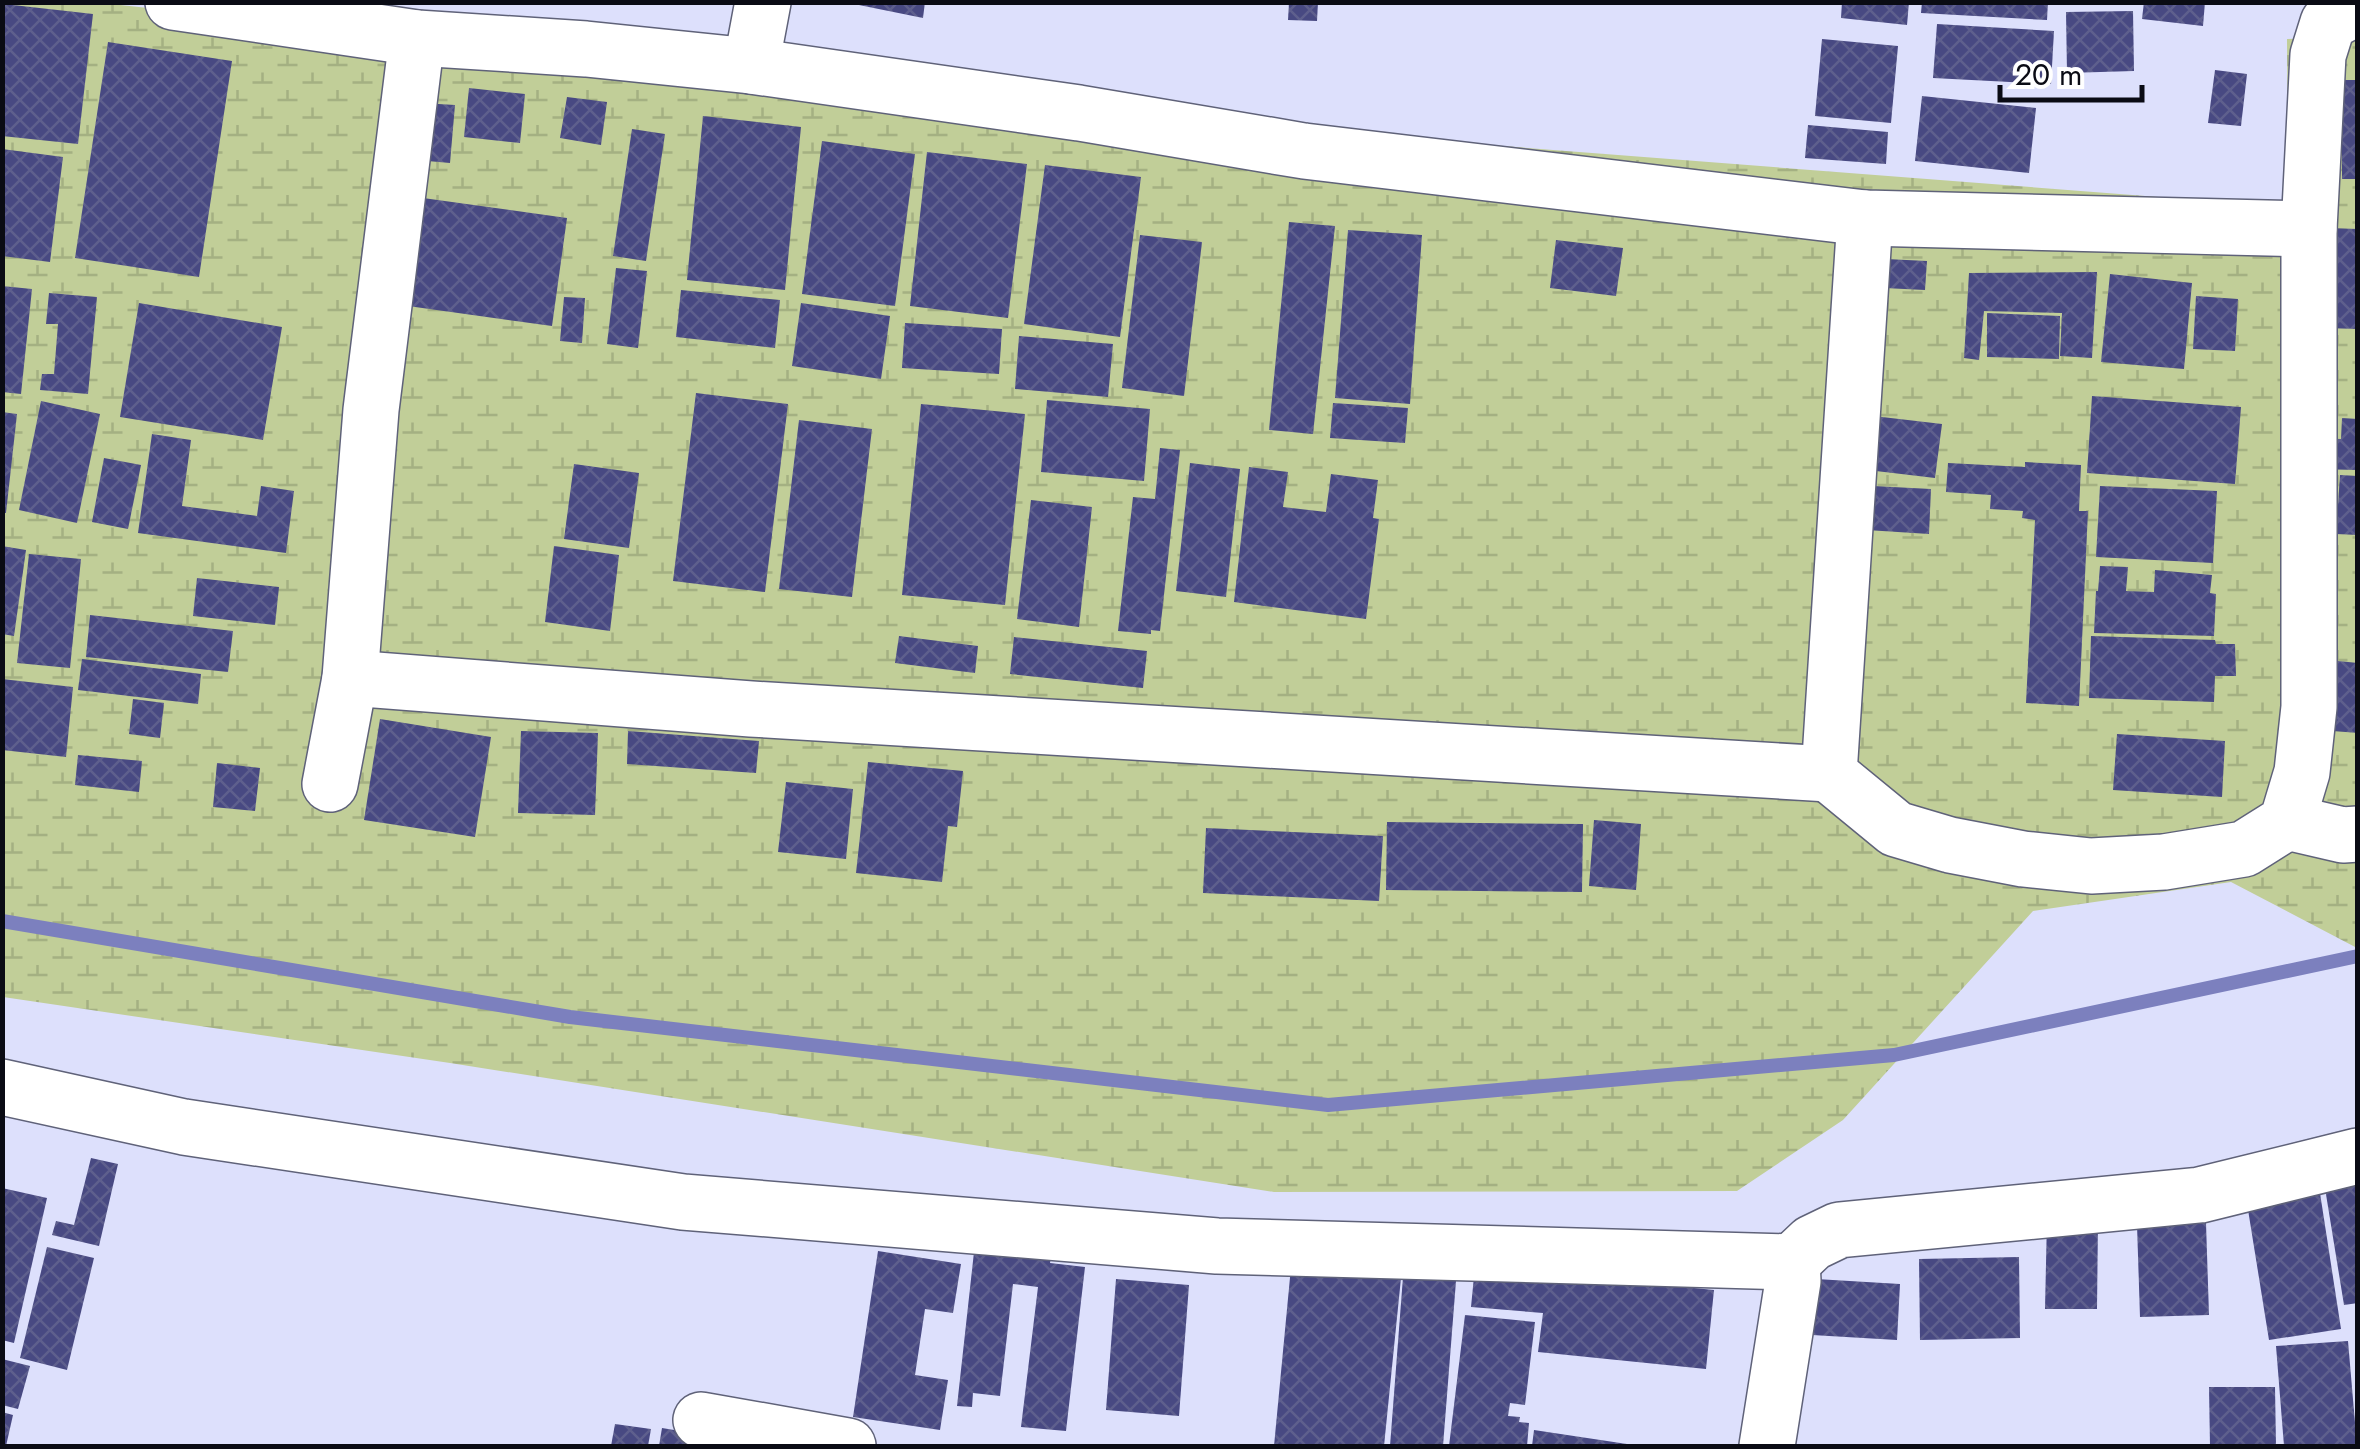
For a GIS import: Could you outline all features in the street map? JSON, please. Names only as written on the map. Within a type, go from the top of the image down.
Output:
[{"type":"street","points":[[174,2],[418,38],[586,49],[751,66],[1304,151],[1865,218],[2309,230]]},
{"type":"street","points":[[751,66],[763,2]]},
{"type":"street","points":[[350,678],[751,709],[1829,774],[1896,830],[2022,858],[2091,866],[2164,862],[2244,849],[2286,822],[2302,772],[2309,707],[2309,230],[2318,55],[2328,23],[2358,7]]},
{"type":"street","points":[[330,784],[350,678],[370,410],[418,38]]},
{"type":"street","points":[[1829,774],[1865,218]]},
{"type":"street","points":[[2286,822],[2344,835],[2358,834]]},
{"type":"street","points":[[2,1087],[184,1127],[682,1202],[1217,1246],[1792,1262],[1812,1243],[1839,1230],[2200,1196],[2358,1156]]},
{"type":"street","points":[[1767,1446],[1793,1281],[1792,1262]]},
{"type":"street","points":[[700,1420],[848,1446]]},
{"type":"green space","points":[[2,3],[102,3],[1193,122],[2288,207],[2287,39],[2357,37],[2357,948],[2231,882],[2033,911],[1843,1120],[1737,1191],[1274,1192],[3,997]]},
{"type":"building","points":[[854,2],[925,2],[923,18]]},
{"type":"building","points":[[1289,2],[1318,2],[1317,21],[1288,20]]},
{"type":"building","points":[[1842,2],[1909,2],[1907,25],[1841,18]]},
{"type":"building","points":[[1922,2],[2048,2],[2047,20],[1921,13]]},
{"type":"building","points":[[2144,2],[2205,2],[2203,26],[2142,19]]},
{"type":"building","points":[[4,4],[93,14],[78,144],[2,136]]},
{"type":"building","points":[[2133,11],[2134,71],[2067,73],[2066,12]]},
{"type":"building","points":[[1937,24],[2054,31],[2051,84],[1933,78]]},
{"type":"building","points":[[1822,39],[1898,46],[1891,123],[1815,116]]},
{"type":"building","points":[[108,42],[232,61],[199,277],[75,258]]},
{"type":"building","points":[[2215,70],[2247,74],[2241,126],[2208,123]]},
{"type":"building","points":[[2342,80],[2358,80],[2358,179],[2342,179]]},
{"type":"building","points":[[469,88],[525,94],[520,143],[464,137]]},
{"type":"building","points":[[1922,96],[2036,108],[2029,173],[1915,161]]},
{"type":"building","points":[[567,97],[607,102],[601,145],[560,138]]},
{"type":"building","points":[[422,103],[455,105],[450,163],[416,160]]},
{"type":"building","points":[[703,116],[801,127],[785,290],[687,280]]},
{"type":"building","points":[[1808,125],[1888,132],[1886,164],[1805,158]]},
{"type":"building","points":[[632,129],[665,134],[646,261],[613,256]]},
{"type":"building","points":[[822,141],[915,154],[895,306],[802,294]]},
{"type":"building","points":[[2,149],[63,157],[50,262],[2,256]]},
{"type":"building","points":[[927,152],[1027,164],[1008,318],[910,306]]},
{"type":"building","points":[[1045,165],[1141,177],[1120,337],[1024,324]]},
{"type":"building","points":[[423,198],[567,218],[552,326],[408,306]]},
{"type":"building","points":[[1289,222],[1335,226],[1313,434],[1269,430]]},
{"type":"building","points":[[2329,228],[2358,229],[2358,329],[2325,328]]},
{"type":"building","points":[[1348,230],[1422,235],[1410,404],[1335,398]]},
{"type":"building","points":[[1140,235],[1202,242],[1184,396],[1122,388]]},
{"type":"building","points":[[1556,240],[1623,248],[1616,296],[1550,288]]},
{"type":"building","points":[[1886,259],[1927,261],[1925,290],[1884,288]]},
{"type":"building","points":[[616,268],[647,271],[638,348],[607,344]]},
{"type":"building","points":[[2097,272],[2092,358],[2060,356],[2062,313],[1984,311],[1979,360],[1964,358],[1969,273]]},
{"type":"building","points":[[2110,274],[2192,283],[2184,369],[2101,362]]},
{"type":"building","points":[[2,286],[32,289],[21,394],[2,392]]},
{"type":"building","points":[[681,290],[780,300],[775,348],[676,337]]},
{"type":"building","points":[[49,293],[97,297],[88,394],[40,390],[42,374],[54,374],[58,324],[46,324]]},
{"type":"building","points":[[2196,296],[2238,299],[2235,351],[2193,349]]},
{"type":"building","points":[[564,297],[585,298],[582,343],[560,341]]},
{"type":"building","points":[[139,303],[282,327],[263,440],[120,417]]},
{"type":"building","points":[[801,303],[890,316],[881,379],[792,366]]},
{"type":"building","points":[[1987,313],[2060,316],[2059,359],[1987,357]]},
{"type":"building","points":[[905,323],[1002,329],[999,374],[902,368]]},
{"type":"building","points":[[1019,336],[1113,344],[1108,397],[1015,389]]},
{"type":"building","points":[[696,393],[788,404],[765,592],[673,581]]},
{"type":"building","points":[[2092,396],[2241,407],[2235,484],[2087,473]]},
{"type":"building","points":[[1047,400],[1150,409],[1144,481],[1041,472]]},
{"type":"building","points":[[41,401],[100,414],[77,523],[19,510]]},
{"type":"building","points":[[1333,403],[1408,408],[1405,443],[1330,438]]},
{"type":"building","points":[[921,404],[1025,414],[1005,605],[902,595]]},
{"type":"building","points":[[2,412],[17,414],[6,513],[2,513]]},
{"type":"building","points":[[1865,415],[1942,424],[1935,478],[1859,469]]},
{"type":"building","points":[[2342,418],[2358,419],[2358,470],[2313,469],[2314,438],[2341,439]]},
{"type":"building","points":[[799,420],[872,429],[852,597],[779,589]]},
{"type":"building","points":[[152,434],[191,440],[182,506],[257,516],[261,486],[294,491],[286,553],[138,533]]},
{"type":"building","points":[[1160,448],[1180,450],[1160,631],[1118,631],[1133,497],[1155,499]]},
{"type":"building","points":[[104,458],[141,465],[128,529],[92,522]]},
{"type":"building","points":[[2025,462],[2081,465],[2079,511],[2088,511],[2079,706],[2026,703],[2035,520],[2022,518],[2023,511],[1990,509],[1991,495],[1946,492],[1948,463],[2025,467]]},
{"type":"building","points":[[1190,463],[1240,469],[1226,597],[1176,591]]},
{"type":"building","points":[[574,464],[639,473],[629,548],[564,539]]},
{"type":"building","points":[[1249,467],[1288,472],[1283,507],[1326,512],[1331,474],[1378,480],[1373,518],[1379,519],[1366,619],[1234,602]]},
{"type":"building","points":[[2340,475],[2358,476],[2358,535],[2336,534]]},
{"type":"building","points":[[1854,485],[1931,489],[1929,534],[1851,529]]},
{"type":"building","points":[[2100,486],[2217,491],[2213,563],[2096,557]]},
{"type":"building","points":[[1031,500],[1092,507],[1079,627],[1017,619]]},
{"type":"building","points":[[2,546],[26,550],[14,636],[2,634]]},
{"type":"building","points":[[554,546],[619,555],[610,631],[545,622]]},
{"type":"building","points":[[29,554],[81,559],[70,668],[17,663]]},
{"type":"building","points":[[2100,566],[2128,567],[2126,591],[2154,592],[2155,570],[2212,575],[2210,593],[2216,594],[2214,636],[2094,633]]},
{"type":"building","points":[[197,578],[279,587],[275,625],[193,616]]},
{"type":"building","points":[[90,615],[233,631],[228,672],[86,657]]},
{"type":"building","points":[[899,636],[978,646],[975,673],[895,663]]},
{"type":"building","points":[[2091,636],[2235,644],[2236,676],[2215,676],[2214,702],[2089,698]]},
{"type":"building","points":[[1014,637],[1147,651],[1143,688],[1010,674]]},
{"type":"building","points":[[82,659],[201,674],[198,704],[78,690]]},
{"type":"building","points":[[2338,661],[2358,663],[2358,733],[2333,731]]},
{"type":"building","points":[[2,679],[73,687],[66,757],[2,750]]},
{"type":"building","points":[[133,699],[164,703],[160,738],[129,734]]},
{"type":"building","points":[[380,719],[491,737],[475,837],[364,820]]},
{"type":"building","points":[[521,731],[598,733],[595,815],[518,813]]},
{"type":"building","points":[[628,731],[759,741],[756,773],[627,764]]},
{"type":"building","points":[[2117,734],[2225,741],[2222,797],[2113,790]]},
{"type":"building","points":[[78,755],[142,761],[139,792],[75,785]]},
{"type":"building","points":[[868,762],[963,771],[957,827],[948,826],[942,882],[856,873]]},
{"type":"building","points":[[217,763],[260,768],[255,811],[213,807]]},
{"type":"building","points":[[786,782],[853,789],[846,859],[778,852]]},
{"type":"building","points":[[1594,820],[1641,824],[1636,890],[1589,886]]},
{"type":"building","points":[[1387,822],[1583,824],[1582,892],[1386,890]]},
{"type":"building","points":[[1206,828],[1383,836],[1379,901],[1203,893]]},
{"type":"building","points":[[91,1158],[118,1164],[99,1246],[52,1235],[56,1221],[74,1225]]},
{"type":"building","points":[[2358,1177],[2358,1303],[2344,1305],[2324,1182]]},
{"type":"building","points":[[2318,1180],[2341,1329],[2269,1340],[2245,1191]]},
{"type":"building","points":[[2,1188],[47,1198],[14,1343],[2,1340]]},
{"type":"building","points":[[2047,1219],[2098,1221],[2097,1309],[2045,1309]]},
{"type":"building","points":[[2206,1223],[2209,1315],[2140,1317],[2137,1225]]},
{"type":"building","points":[[975,1243],[1052,1252],[1050,1263],[1085,1267],[1066,1431],[1021,1427],[1038,1287],[1013,1284],[1000,1396],[973,1393],[972,1407],[957,1406]]},
{"type":"building","points":[[47,1247],[94,1258],[67,1370],[20,1358]]},
{"type":"building","points":[[878,1251],[961,1264],[953,1313],[925,1309],[915,1375],[948,1380],[940,1430],[853,1417]]},
{"type":"building","points":[[2019,1257],[2020,1338],[1920,1340],[1919,1259]]},
{"type":"building","points":[[1475,1266],[1714,1290],[1706,1369],[1538,1352],[1543,1313],[1471,1307]]},
{"type":"building","points":[[1291,1267],[1401,1278],[1384,1446],[1274,1446]]},
{"type":"building","points":[[1403,1277],[1456,1281],[1443,1446],[1390,1446]]},
{"type":"building","points":[[1116,1279],[1189,1285],[1179,1416],[1106,1410]]},
{"type":"building","points":[[1816,1279],[1900,1284],[1897,1340],[1812,1335]]},
{"type":"building","points":[[1465,1315],[1535,1322],[1525,1405],[1510,1403],[1508,1416],[1529,1423],[1527,1446],[1449,1446]]},
{"type":"building","points":[[2348,1341],[2357,1446],[2284,1446],[2276,1346]]},
{"type":"building","points":[[2,1359],[30,1366],[18,1409],[2,1405]]},
{"type":"building","points":[[2209,1387],[2275,1387],[2276,1446],[2210,1446]]},
{"type":"building","points":[[2,1412],[13,1415],[6,1446],[2,1446]]},
{"type":"building","points":[[615,1424],[651,1429],[648,1446],[611,1446]]},
{"type":"building","points":[[662,1428],[760,1444],[659,1446]]},
{"type":"building","points":[[1534,1430],[1627,1444],[1627,1446],[1532,1446]]},
{"type":"waterway","points":[[2,921],[570,1017],[1328,1105],[1894,1055],[2358,956]]}]
